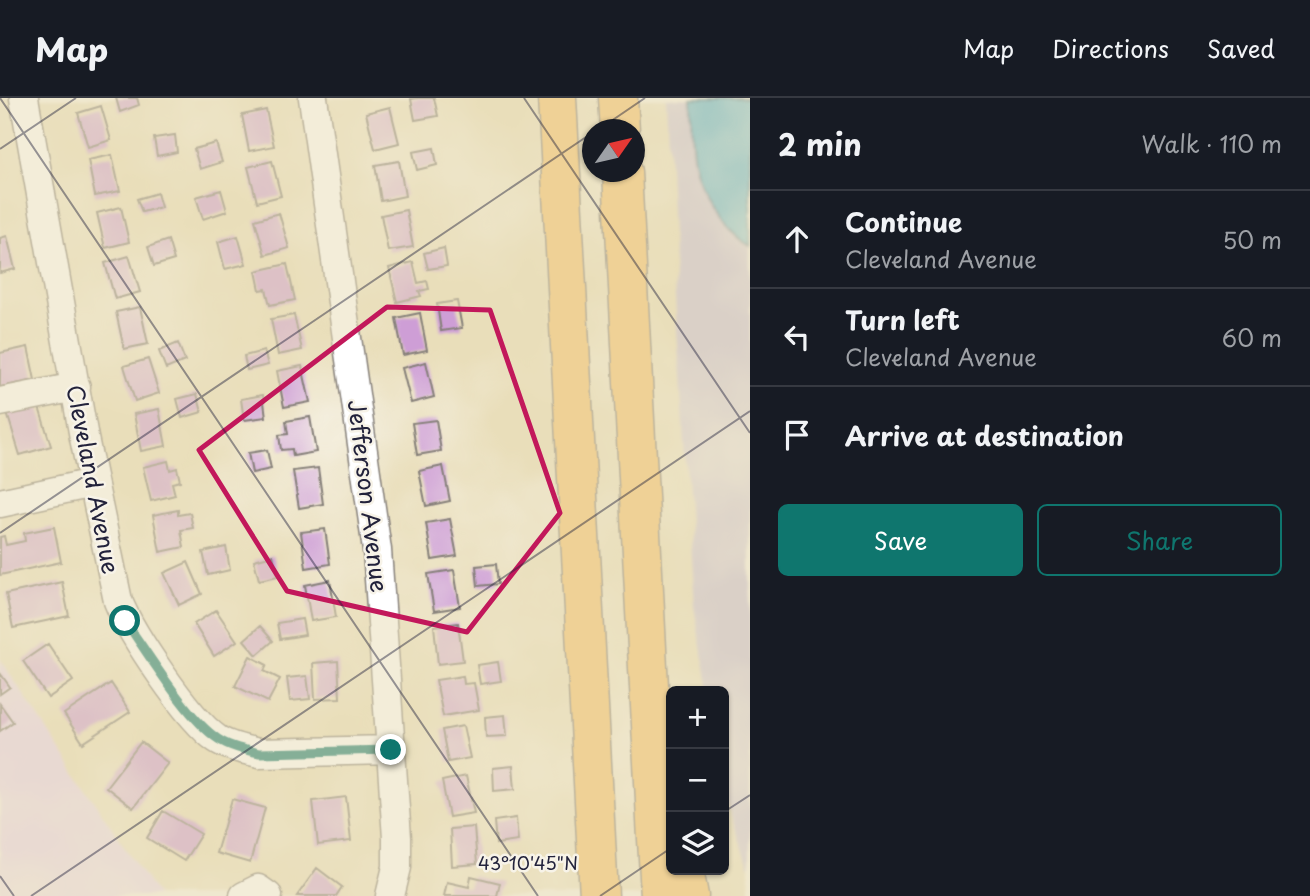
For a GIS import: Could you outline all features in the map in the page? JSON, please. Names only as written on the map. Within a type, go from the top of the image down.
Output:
[{"type":"highway","points":[[535,98],[581,560]]},
{"type":"highway","points":[[557,98],[599,896]]},
{"type":"highway","points":[[618,98],[619,119]]},
{"type":"highway","points":[[623,182],[660,896]]},
{"type":"highway","points":[[633,387],[652,499],[670,749]]},
{"type":"highway","points":[[685,875],[689,896]]},
{"type":"street","name":"Cleveland Avenue","points":[[24,98],[93,483],[118,601],[125,621],[192,713],[217,738],[239,749],[259,753],[391,750]]},
{"type":"street","name":"Jefferson Avenue","points":[[313,98],[377,550],[397,838],[397,867],[390,896]]},
{"type":"street","points":[[0,402],[76,387]]},
{"type":"street","points":[[0,503],[93,483]]},
{"type":"street","points":[[244,896],[258,889],[268,896]]},
{"type":"highlighted area","points":[[387,307],[490,310],[560,513],[467,632],[287,591],[199,450]]},
{"type":"shaded area","points":[[666,98],[750,98],[750,868],[729,808],[729,686],[708,686],[694,607]]},
{"type":"shaded area","points":[[0,659],[157,896],[0,896]]},
{"type":"water","points":[[691,98],[750,98],[750,246],[729,230],[713,209],[701,185],[693,152]]},
{"type":"building","points":[[116,98],[137,98],[139,105],[120,112]]},
{"type":"building","points":[[434,98],[438,116],[415,120],[411,99]]},
{"type":"building","points":[[101,106],[111,140],[88,147],[78,113]]},
{"type":"building","points":[[390,107],[399,143],[375,149],[366,113]]},
{"type":"building","points":[[266,110],[274,146],[249,151],[242,115]]},
{"type":"building","points":[[175,135],[177,152],[157,156],[154,138]]},
{"type":"building","points":[[216,143],[222,162],[200,169],[194,149]]},
{"type":"building","points":[[434,148],[437,165],[417,170],[413,152]]},
{"type":"building","points":[[112,155],[120,191],[95,196],[88,160]]},
{"type":"building","points":[[272,161],[281,196],[257,202],[248,167]]},
{"type":"building","points":[[399,161],[405,196],[381,201],[375,165]]},
{"type":"building","points":[[221,190],[227,211],[203,219],[196,197]]},
{"type":"building","points":[[157,193],[161,207],[142,212],[137,199]]},
{"type":"building","points":[[121,207],[129,242],[105,248],[97,213]]},
{"type":"building","points":[[406,210],[413,247],[388,251],[381,215]]},
{"type":"building","points":[[279,213],[289,248],[265,255],[255,220]]},
{"type":"building","points":[[7,236],[15,269],[0,273],[0,238]]},
{"type":"building","points":[[238,236],[246,264],[225,269],[218,242]]},
{"type":"building","points":[[168,240],[174,260],[154,266],[148,247]]},
{"type":"building","points":[[444,248],[447,266],[428,269],[424,253]]},
{"type":"building","points":[[129,256],[140,292],[115,299],[105,263]]},
{"type":"building","points":[[413,262],[418,283],[427,281],[429,289],[419,291],[421,296],[397,302],[389,268]]},
{"type":"building","points":[[287,264],[295,300],[270,305],[266,289],[260,290],[256,271]]},
{"type":"building","points":[[457,301],[462,328],[441,331],[437,304]]},
{"type":"building","points":[[140,307],[148,344],[124,349],[116,312]]},
{"type":"building","points":[[420,313],[427,350],[403,355],[396,318]]},
{"type":"building","points":[[294,315],[302,350],[278,355],[271,319]]},
{"type":"building","points":[[178,343],[185,361],[166,369],[159,351]]},
{"type":"building","points":[[28,347],[35,380],[0,387],[0,353]]},
{"type":"building","points":[[264,351],[268,365],[247,370],[244,356]]},
{"type":"building","points":[[148,359],[159,393],[135,401],[124,366]]},
{"type":"building","points":[[426,362],[434,397],[411,403],[402,368]]},
{"type":"building","points":[[302,366],[310,402],[284,407],[277,371]]},
{"type":"building","points":[[197,394],[202,412],[182,418],[177,399]]},
{"type":"building","points":[[263,395],[266,417],[244,420],[241,399]]},
{"type":"building","points":[[38,404],[51,446],[20,455],[7,413]]},
{"type":"building","points":[[159,409],[166,446],[141,451],[134,414]]},
{"type":"building","points":[[310,417],[316,452],[293,456],[292,449],[281,450],[279,435],[288,434],[286,421]]},
{"type":"building","points":[[436,420],[441,451],[417,455],[412,423]]},
{"type":"building","points":[[267,450],[271,469],[252,473],[248,453]]},
{"type":"building","points":[[168,461],[170,470],[177,468],[180,481],[172,483],[175,495],[151,501],[143,467]]},
{"type":"building","points":[[443,466],[450,501],[426,506],[419,471]]},
{"type":"building","points":[[318,468],[323,504],[299,508],[293,471]]},
{"type":"building","points":[[178,510],[178,515],[190,513],[193,528],[181,530],[184,547],[160,552],[153,515]]},
{"type":"building","points":[[450,519],[457,556],[432,560],[426,523]]},
{"type":"building","points":[[54,527],[61,562],[0,575],[0,537],[4,536],[6,545],[25,541],[24,533]]},
{"type":"building","points":[[325,529],[330,564],[306,568],[301,532]]},
{"type":"building","points":[[226,547],[230,570],[208,575],[203,552]]},
{"type":"building","points":[[273,555],[278,576],[259,580],[254,560]]},
{"type":"building","points":[[188,562],[202,594],[179,605],[164,573]]},
{"type":"building","points":[[496,564],[498,584],[478,586],[476,566]]},
{"type":"building","points":[[454,570],[460,607],[434,611],[428,574]]},
{"type":"building","points":[[330,580],[336,617],[311,621],[305,585]]},
{"type":"building","points":[[62,582],[69,616],[13,628],[6,594]]},
{"type":"building","points":[[216,610],[237,641],[214,656],[194,624]]},
{"type":"building","points":[[302,619],[305,635],[280,639],[277,623]]},
{"type":"building","points":[[458,623],[463,661],[438,664],[434,626]]},
{"type":"building","points":[[260,626],[273,641],[257,655],[244,640]]},
{"type":"building","points":[[48,644],[73,681],[48,698],[23,661]]},
{"type":"building","points":[[250,656],[267,665],[264,671],[280,679],[268,702],[235,686]]},
{"type":"building","points":[[338,661],[340,698],[315,699],[313,663]]},
{"type":"building","points":[[498,662],[501,681],[480,684],[477,665]]},
{"type":"building","points":[[0,673],[10,687],[0,694]]},
{"type":"building","points":[[307,676],[310,699],[290,701],[287,678]]},
{"type":"building","points":[[463,676],[464,684],[474,683],[479,710],[443,716],[436,680]]},
{"type":"building","points":[[111,683],[130,712],[83,743],[64,714]]},
{"type":"building","points":[[0,704],[13,722],[0,731]]},
{"type":"building","points":[[505,715],[507,736],[486,737],[485,717]]},
{"type":"building","points":[[463,726],[470,758],[448,762],[442,730]]},
{"type":"building","points":[[141,742],[168,763],[133,808],[106,787]]},
{"type":"building","points":[[513,766],[515,789],[494,791],[493,768]]},
{"type":"building","points":[[466,776],[474,813],[449,817],[442,781]]},
{"type":"building","points":[[346,797],[351,841],[318,845],[313,801]]},
{"type":"building","points":[[232,799],[265,808],[250,863],[216,853]]},
{"type":"building","points":[[163,811],[201,834],[184,861],[147,838]]},
{"type":"building","points":[[516,818],[518,841],[496,844],[494,821]]},
{"type":"building","points":[[474,827],[477,864],[452,866],[450,829]]},
{"type":"building","points":[[317,868],[342,887],[336,896],[297,896]]},
{"type":"building","points":[[471,876],[500,883],[497,896],[444,896],[447,882],[469,887]]},
{"type":"route","points":[[125,621],[192,713],[217,738],[239,749],[259,753],[391,750]]}]
